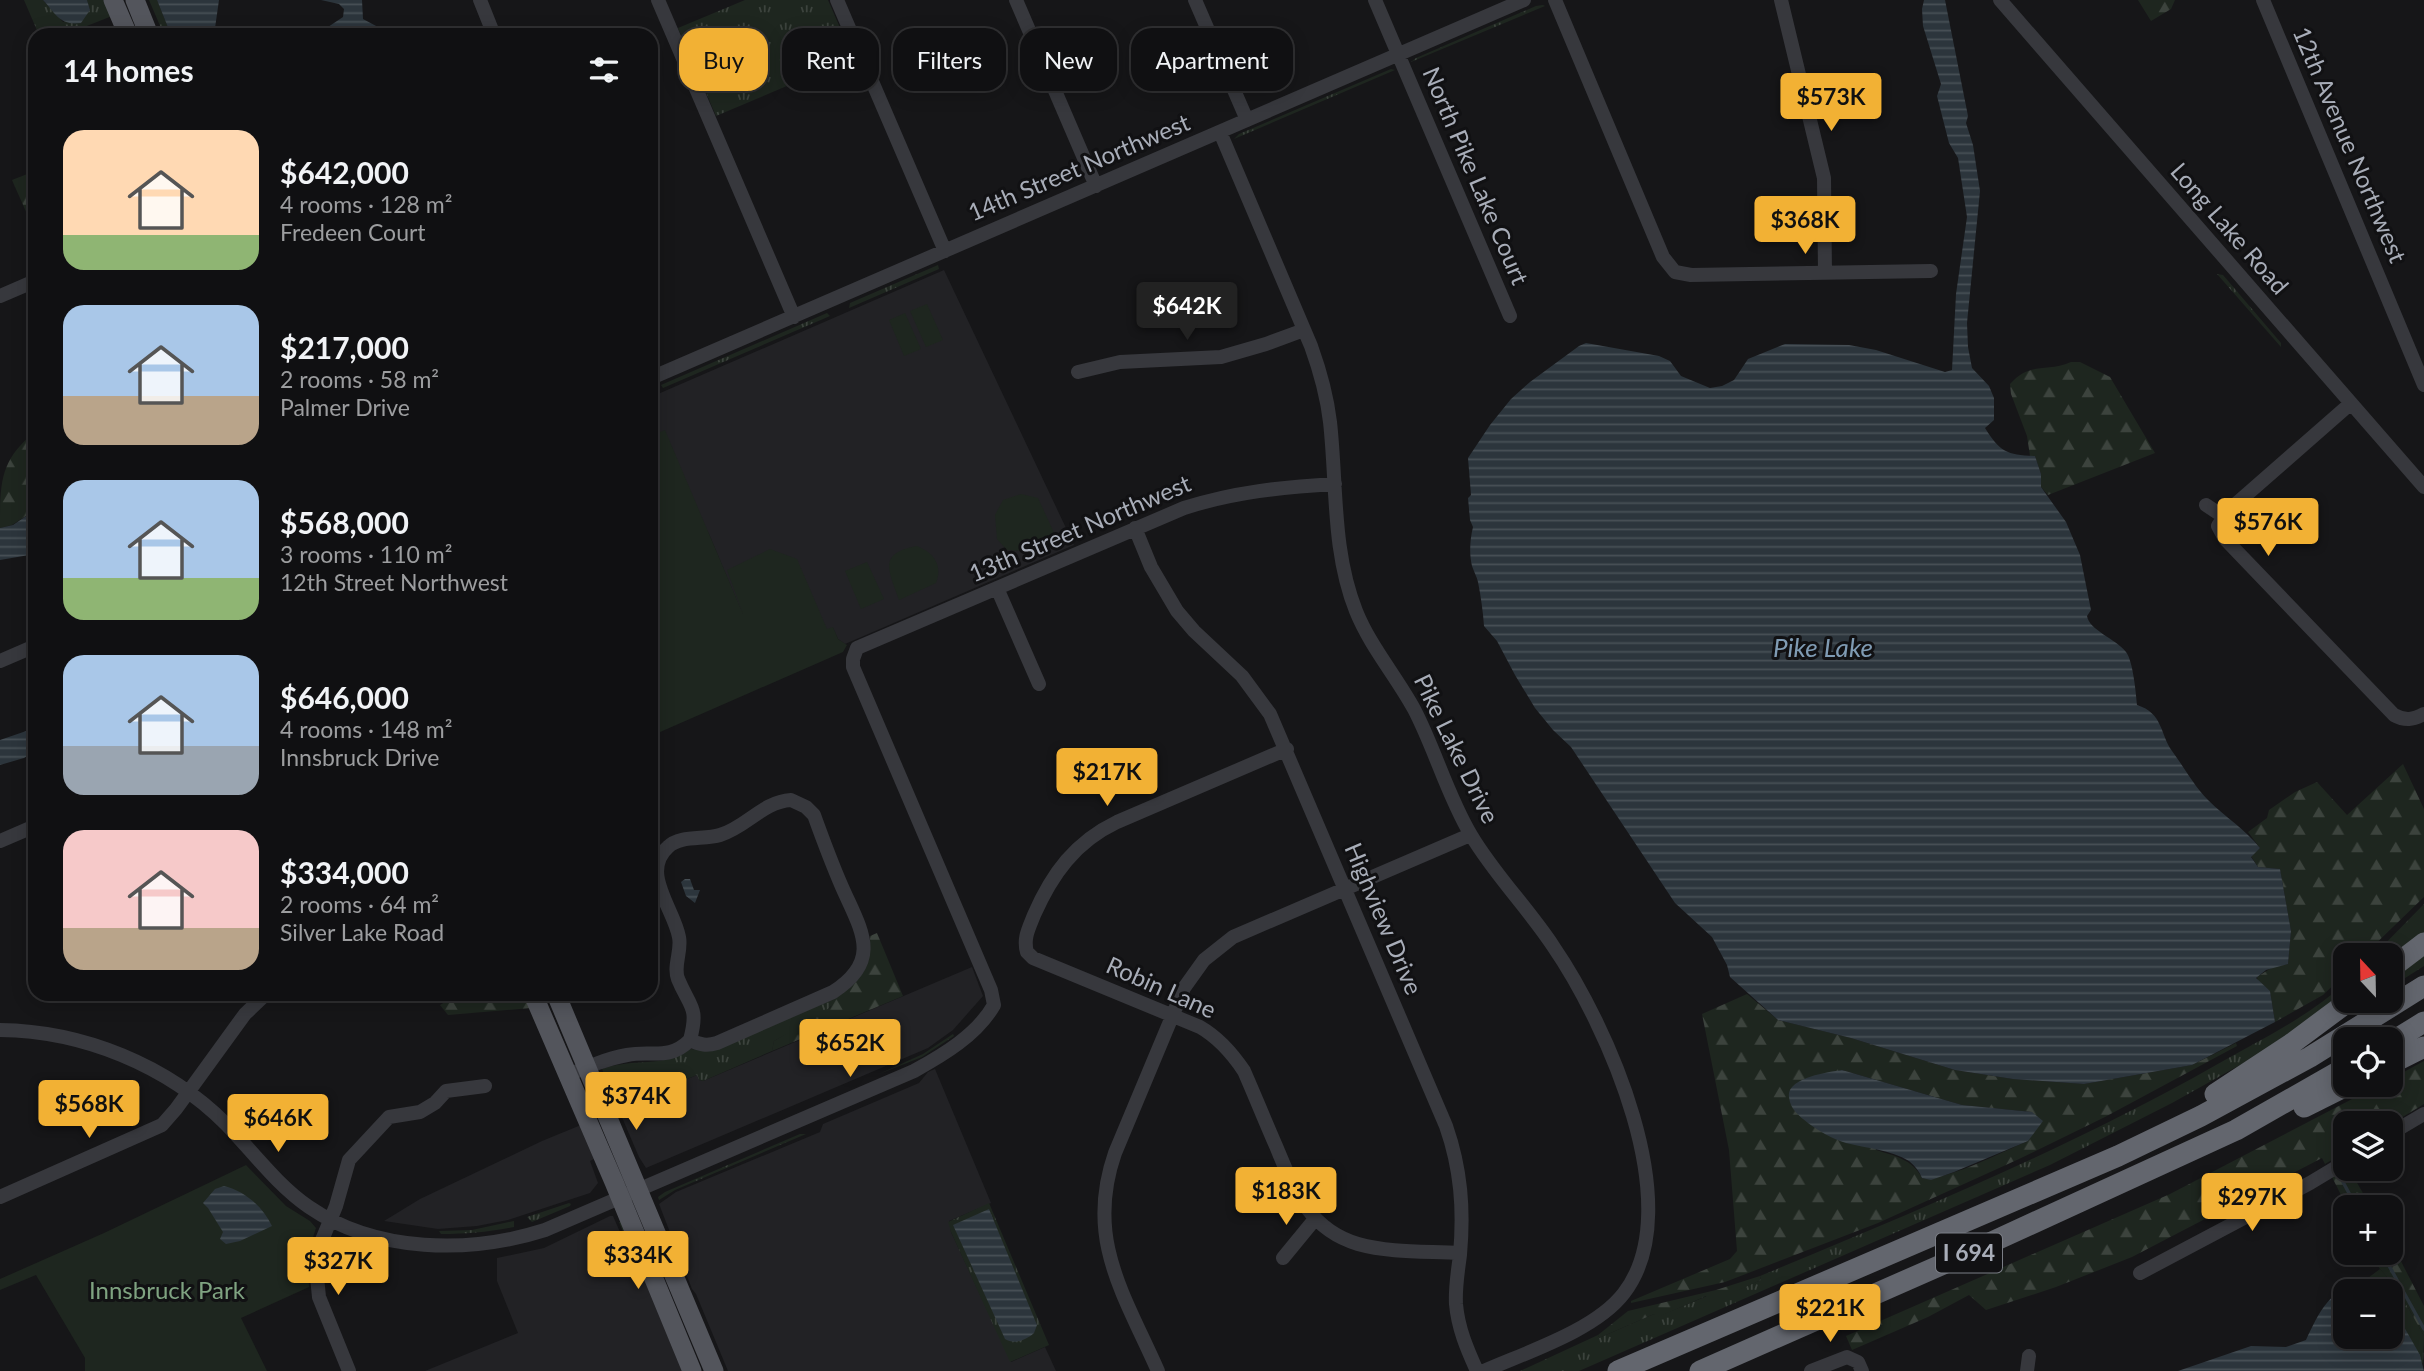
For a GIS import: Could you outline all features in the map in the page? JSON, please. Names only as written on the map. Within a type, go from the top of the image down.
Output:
[{"type":"highway","points":[[2403,960],[2424,943]]},
{"type":"highway","name":"I 694","points":[[1618,1371],[2091,1169],[2213,1110],[2332,1044],[2424,986]]},
{"type":"highway","points":[[1946,1232],[2200,1103],[2270,1058],[2333,1013]]},
{"type":"highway","points":[[2403,1035],[2424,1023]]},
{"type":"highway","points":[[2403,1058],[2424,1047]]},
{"type":"highway","name":"I 694","points":[[1700,1371],[1957,1258],[2236,1130],[2333,1075]]},
{"type":"highway","points":[[2236,1130],[2304,1107],[2333,1092]]},
{"type":"main road","points":[[113,0],[125,28]]},
{"type":"main road","points":[[135,0],[146,28]]},
{"type":"main road","points":[[536,1001],[568,1075],[714,1371]]},
{"type":"main road","points":[[559,1001],[587,1067],[692,1371]]},
{"type":"street","points":[[480,0],[491,28]]},
{"type":"street","points":[[658,0],[794,317]]},
{"type":"street","points":[[837,0],[945,251]]},
{"type":"street","points":[[1016,0],[1096,186]]},
{"type":"street","points":[[1195,0],[1247,120]]},
{"type":"street","name":"North Pike Lake Court","points":[[1375,0],[1510,316]]},
{"type":"street","name":"14th Street Northwest","points":[[658,375],[1524,0]]},
{"type":"street","points":[[1555,0],[1663,257],[1675,272],[1691,275],[1931,271]]},
{"type":"street","points":[[1781,0],[1824,178],[1825,273]]},
{"type":"street","name":"Long Lake Road","points":[[2000,0],[2424,488]]},
{"type":"street","name":"12th Avenue Northwest","points":[[2263,0],[2424,385]]},
{"type":"street","name":"Pike Lake Drive","points":[[1220,132],[1321,374],[1326,396],[1342,567],[1357,612],[1414,709],[1470,835],[1552,944],[1574,978],[1598,1024],[1622,1082],[1643,1159],[1647,1239],[1634,1277],[1623,1294],[1592,1321],[1484,1371]]},
{"type":"street","points":[[0,296],[28,284]]},
{"type":"street","points":[[1078,372],[1120,362],[1222,357],[1304,330]]},
{"type":"street","points":[[2350,404],[2224,517],[2218,526],[2225,539],[2394,715],[2410,719],[2424,714]]},
{"type":"street","name":"13th Street Northwest","points":[[629,1194],[933,1061],[970,1034],[994,1005],[991,990],[853,667],[854,653],[862,645],[1135,528],[1214,499],[1254,490],[1335,484]]},
{"type":"street","points":[[2206,505],[2224,517]]},
{"type":"street","name":"Highview Drive","points":[[1135,528],[1151,567],[1177,611],[1242,676],[1270,714],[1455,1150],[1462,1200],[1456,1283],[1458,1323],[1477,1371]]},
{"type":"street","points":[[997,588],[1039,684]]},
{"type":"street","points":[[0,661],[28,649]]},
{"type":"street","name":"Robin Lane","points":[[1287,749],[1117,822],[1083,842],[1058,869],[1047,886],[1026,935],[1027,952],[1033,958],[1214,1035],[1236,1058],[1244,1072],[1296,1194],[1315,1219],[1327,1229],[1356,1243],[1460,1254]]},
{"type":"street","points":[[658,866],[661,855],[669,845],[683,840],[711,837],[738,827],[768,805],[779,801],[798,803],[814,816],[842,888],[862,930],[863,953],[846,984],[717,1042],[707,1045],[690,1040]]},
{"type":"street","points":[[0,841],[28,829]]},
{"type":"street","points":[[1158,1371],[1108,1255],[1103,1212],[1106,1182],[1115,1153],[1184,988],[1217,949],[1245,932],[1470,835]]},
{"type":"street","points":[[568,1075],[631,1054],[669,1054],[690,1040],[695,1013],[678,979],[680,939],[658,878]]},
{"type":"street","points":[[0,1197],[162,1125],[176,1110],[245,1014],[259,1001]]},
{"type":"street","points":[[0,1030],[43,1033],[73,1039],[129,1058],[187,1092],[223,1122],[291,1193],[330,1219],[360,1232],[401,1241],[457,1245],[507,1241],[545,1230],[629,1194]]},
{"type":"street","points":[[349,1371],[319,1297],[316,1267],[320,1245],[344,1184],[349,1160],[389,1117],[420,1112],[435,1103],[446,1091],[485,1086]]},
{"type":"street","points":[[2403,1126],[2424,1114]]},
{"type":"street","points":[[2140,1273],[2333,1169]]},
{"type":"street","points":[[1283,1258],[1315,1219]]},
{"type":"street","points":[[2027,1371],[2029,1356]]},
{"type":"street","points":[[1811,1371],[1841,1358],[1853,1358],[1862,1371]]},
{"type":"shaded area","points":[[944,270],[1074,545],[845,644],[838,639],[833,628],[778,652],[767,652],[752,637],[709,534],[658,448],[658,394]]},
{"type":"shaded area","points":[[972,967],[983,996],[953,1030],[928,1048],[646,1168],[639,1157],[618,1108],[697,1075],[699,1080],[703,1081]]},
{"type":"shaded area","points":[[935,1069],[991,1203],[949,1221],[951,1232],[1011,1362],[1045,1347],[1056,1371],[728,1371],[659,1204],[676,1192],[820,1132],[823,1124],[919,1083],[928,1072]]},
{"type":"shaded area","points":[[581,1125],[596,1158],[590,1161],[598,1183],[590,1193],[508,1220],[477,1226],[438,1229],[384,1221],[420,1199]]},
{"type":"shaded area","points":[[613,1216],[620,1232],[614,1242],[626,1273],[631,1272],[639,1262],[683,1371],[425,1371],[518,1333],[497,1281],[497,1258],[544,1248]]},
{"type":"green space","points":[[24,0],[43,0],[63,22],[90,10],[87,0],[105,0],[112,16],[82,28],[36,28]]},
{"type":"green space","points":[[149,0],[157,0],[168,28],[161,28]]},
{"type":"green space","points":[[745,0],[828,0],[840,28],[782,28],[782,88],[716,116],[705,91],[768,91],[768,28],[679,28],[679,30],[678,28]]},
{"type":"green space","points":[[2138,0],[2175,0],[2171,9],[2151,21]]},
{"type":"green space","points":[[1536,6],[1545,6],[1411,62]]},
{"type":"green space","points":[[1391,69],[1395,70],[1234,139],[1239,134]]},
{"type":"green space","points":[[28,174],[28,216],[12,180]]},
{"type":"green space","points":[[938,265],[939,269],[849,308],[850,303]]},
{"type":"green space","points":[[2217,274],[2223,275],[2281,343],[2281,347]]},
{"type":"green space","points":[[927,304],[943,340],[926,347],[910,311]]},
{"type":"green space","points":[[827,313],[830,316],[663,388],[661,385]]},
{"type":"green space","points":[[905,313],[921,349],[904,356],[889,320]]},
{"type":"green space","points":[[2080,362],[2110,377],[2155,453],[2048,495],[2041,487],[2041,474],[2035,456],[2030,456],[2027,436],[2011,394],[2010,384],[2025,372]]},
{"type":"green space","points":[[665,430],[743,614],[727,570],[770,549],[797,559],[827,629],[833,627],[838,639],[847,645],[843,652],[658,733],[658,433]]},
{"type":"green space","points":[[28,438],[28,515],[12,525],[0,528],[4,473]]},
{"type":"green space","points":[[1021,494],[1038,498],[1056,537],[1024,551],[1007,550],[997,539],[995,515],[1003,500]]},
{"type":"green space","points":[[917,546],[936,560],[936,583],[899,600],[890,572],[891,559],[904,549]]},
{"type":"green space","points":[[867,562],[884,599],[861,609],[845,571]]},
{"type":"green space","points":[[2403,764],[2424,809],[2424,897],[2376,943],[2333,943],[2333,985],[2323,995],[2275,1022],[2270,991],[2257,977],[2273,967],[2288,964],[2291,931],[2280,869],[2258,867],[2251,856],[2260,848],[2248,832],[2267,818],[2269,810],[2295,792],[2317,782],[2347,815]]},
{"type":"green space","points":[[2424,904],[2424,933],[2403,947],[2403,943],[2386,943]]},
{"type":"green space","points":[[877,933],[903,996],[772,1051],[774,1041],[830,1008],[832,999],[863,963],[870,946],[870,936]]},
{"type":"green space","points":[[2424,951],[2424,966],[2403,979],[2403,967]]},
{"type":"green space","points":[[2333,993],[2333,1002],[2256,1056],[2172,1103],[2050,1165],[1579,1371],[1520,1371],[1598,1335],[1599,1338],[1654,1314],[1657,1317],[1707,1296],[1710,1302],[1761,1280],[1760,1276],[2048,1151],[2161,1095],[2300,1017]]},
{"type":"green space","points":[[1747,994],[1778,1020],[1851,1038],[1955,1070],[2013,1079],[2084,1084],[2192,1065],[2236,1043],[2237,1046],[2105,1117],[1878,1223],[1725,1282],[1631,1303],[1730,1259],[1737,1251],[1729,1150],[1702,1014]],"holes":[[[1842,1070],[1962,1105],[2032,1112],[2034,1131],[2028,1141],[1975,1165],[1945,1175],[1922,1178],[1908,1162],[1876,1150]]]},
{"type":"green space","points":[[832,999],[832,1005],[823,1014],[774,1041],[772,1051],[703,1081],[699,1080],[697,1075],[618,1107],[602,1069],[669,1059],[690,1049],[711,1051]]},
{"type":"green space","points":[[447,1001],[528,1001],[531,1008],[448,1015],[440,1005]]},
{"type":"green space","points":[[953,1034],[954,1036],[922,1057],[879,1074],[923,1054]]},
{"type":"green space","points":[[2424,1061],[2424,1104],[2403,1117],[2403,1111],[2333,1111],[2333,1159],[2325,1164],[2322,1158],[2132,1257],[2056,1287],[1986,1310],[1969,1295],[1928,1317],[1852,1350],[1846,1336],[2170,1194],[2356,1097],[2403,1097],[2403,1072]]},
{"type":"green space","points":[[800,1134],[806,1134],[675,1190],[659,1200],[658,1197],[665,1192]]},
{"type":"green space","name":"Innsbruck Park","points":[[246,1165],[286,1206],[316,1228],[308,1253],[309,1287],[241,1318],[267,1371],[85,1371],[85,1358],[36,1275],[0,1290],[0,1279]]},
{"type":"green space","points":[[2334,1181],[2356,1181],[2364,1195],[2341,1195]]},
{"type":"green space","points":[[569,1203],[570,1206],[532,1222],[527,1217]]},
{"type":"green space","points":[[989,1203],[1049,1345],[1010,1362],[948,1222]]},
{"type":"green space","points":[[514,1221],[514,1227],[487,1231],[441,1234],[439,1231],[472,1230]]},
{"type":"green space","points":[[619,1222],[639,1262],[638,1267],[631,1272],[616,1242],[623,1232]]},
{"type":"green space","points":[[2378,1265],[2403,1265],[2424,1306],[2424,1336],[2403,1299],[2403,1279],[2389,1279]]},
{"type":"green space","points":[[2380,1269],[2389,1279],[2367,1279]]},
{"type":"green space","points":[[1760,1276],[1761,1280],[1710,1303],[1706,1296],[1656,1318],[1654,1314],[1599,1338],[1598,1335],[1628,1311],[1716,1290]]},
{"type":"green space","points":[[2403,1299],[2424,1336],[2423,1364],[2403,1326]]},
{"type":"water","points":[[43,0],[87,0],[90,10],[81,23],[68,23],[59,18]]},
{"type":"water","points":[[157,0],[219,0],[215,28],[168,28]]},
{"type":"water","points":[[321,0],[362,0],[363,19],[380,28],[326,28],[343,17],[344,9],[339,4]]},
{"type":"water","name":"Pike Lake","points":[[1924,0],[1945,0],[1980,191],[1967,323],[1972,368],[1989,386],[1994,398],[1994,420],[1985,428],[2005,451],[2035,456],[2041,474],[2041,487],[2066,522],[2080,555],[2091,610],[2087,616],[2089,621],[2126,652],[2132,670],[2137,705],[2152,713],[2172,751],[2203,795],[2260,848],[2251,857],[2258,867],[2280,869],[2291,931],[2288,964],[2266,970],[2256,978],[2270,991],[2275,1022],[2192,1065],[2084,1084],[2013,1079],[1955,1070],[1851,1038],[1778,1020],[1730,977],[1727,965],[1712,937],[1675,903],[1571,747],[1535,708],[1497,641],[1484,626],[1478,582],[1470,557],[1473,527],[1468,498],[1471,495],[1468,458],[1511,399],[1579,346],[1586,343],[1659,356],[1670,361],[1681,376],[1710,388],[1734,380],[1748,359],[1785,344],[1849,345],[1876,350],[1945,372],[1952,370],[1956,294],[1967,217],[1958,158],[1949,143],[1937,96],[1941,84],[1923,26]]},
{"type":"water","points":[[28,515],[28,555],[0,560],[0,528],[13,525]]},
{"type":"water","points":[[28,730],[28,756],[0,765],[0,740]]},
{"type":"water","points":[[690,879],[694,890],[700,890],[695,903],[686,896],[681,882]]},
{"type":"water","points":[[1842,1070],[1962,1105],[2032,1112],[2043,1121],[2028,1141],[1954,1172],[1931,1180],[1922,1178],[1917,1169],[1902,1157],[1836,1139],[1808,1123],[1793,1109],[1789,1097],[1794,1085],[1809,1077]]},
{"type":"water","points":[[224,1186],[252,1201],[264,1212],[272,1226],[240,1241],[226,1244],[220,1239],[223,1232],[203,1203],[215,1189]]},
{"type":"water","points":[[989,1209],[1037,1325],[1034,1333],[1020,1341],[1005,1339],[953,1225]]},
{"type":"water","points":[[2333,1297],[2333,1349],[2403,1349],[2403,1325],[2420,1355],[2424,1371],[2178,1371],[2251,1346],[2286,1347],[2306,1340]]},
{"type":"waterway","points":[[2343,1182],[2350,1195]]},
{"type":"waterway","points":[[2389,1265],[2424,1329]]}]
